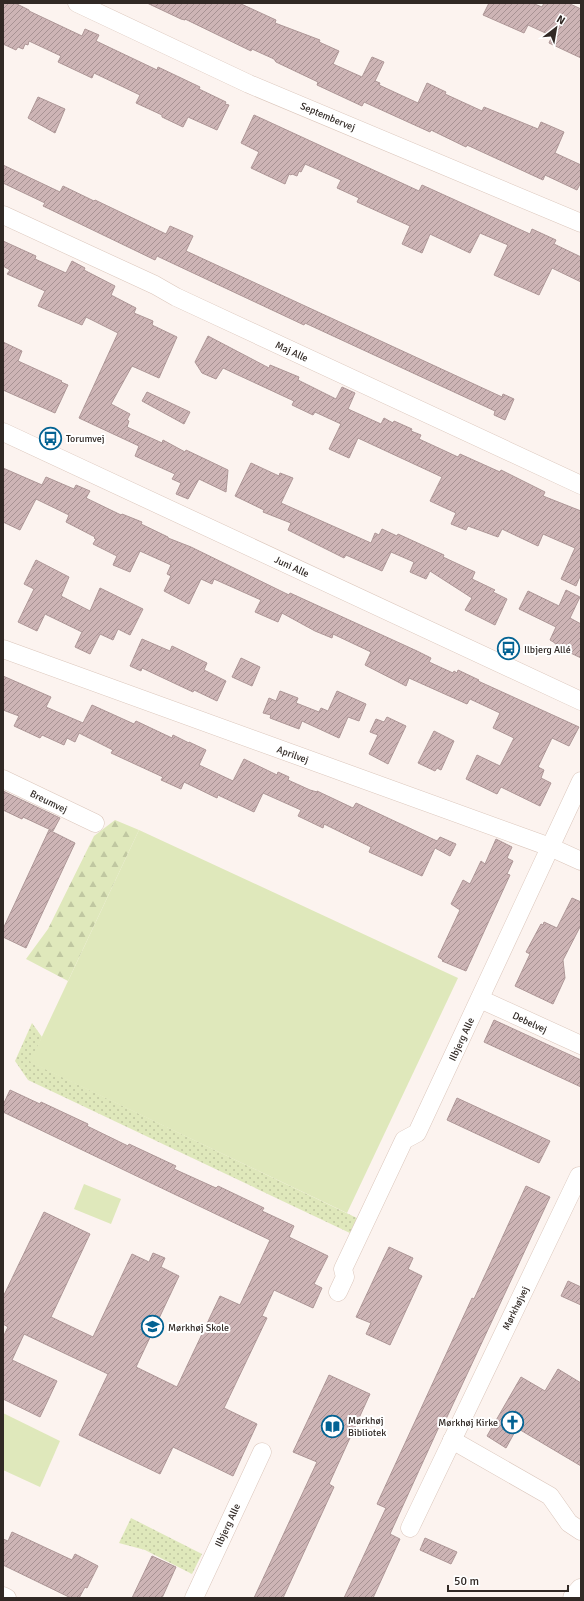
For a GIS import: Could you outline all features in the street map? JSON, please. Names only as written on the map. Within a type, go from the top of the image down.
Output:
[{"type":"street","name":"Septembervej","points":[[77,3],[249,84],[581,223]]},
{"type":"street","name":"Maj Alle","points":[[3,215],[581,485]]},
{"type":"street","name":"Juni Alle","points":[[3,432],[581,701]]},
{"type":"street","name":"Aprilvej","points":[[3,649],[550,847],[581,861]]},
{"type":"street","name":"Breumvej","points":[[3,778],[94,824]]},
{"type":"street","name":"Ilbjerg Alle","points":[[338,1292],[345,1277],[343,1269],[355,1241],[404,1140],[417,1133],[581,781]]},
{"type":"street","name":"Debelvej","points":[[480,999],[581,1046]]},
{"type":"street","name":"Mørkhøjvej","points":[[410,1528],[579,1176]]},
{"type":"street","points":[[452,1440],[550,1496],[569,1522],[581,1531]]},
{"type":"street","name":"Ilbjerg Alle","points":[[194,1598],[262,1452]]},
{"type":"street","points":[[574,1598],[581,1590]]},
{"type":"street","points":[[3,1596],[7,1598]]},
{"type":"green space","points":[[115,820],[139,830],[68,981],[26,959],[48,929],[94,836]]},
{"type":"green space","points":[[139,830],[458,978],[347,1213],[30,1062]]},
{"type":"green space","points":[[32,1023],[42,1037],[31,1062],[359,1219],[352,1234],[28,1080],[15,1061]]},
{"type":"green space","points":[[84,1184],[121,1199],[111,1224],[74,1209]]},
{"type":"green space","points":[[3,1413],[60,1441],[40,1487],[3,1470]]},
{"type":"green space","points":[[131,1518],[202,1554],[192,1574],[145,1550],[119,1543]]},
{"type":"building","points":[[3,3],[15,3],[82,36],[85,29],[99,35],[96,41],[157,70],[158,67],[200,87],[199,89],[226,102],[225,104],[229,105],[217,130],[188,117],[183,127],[136,103],[140,95],[94,73],[92,78],[58,62],[61,56],[29,41],[28,45],[25,44],[23,49],[18,47],[16,50],[3,44]]},
{"type":"building","points":[[147,3],[239,3],[276,20],[275,23],[320,40],[319,42],[339,51],[333,64],[362,77],[372,57],[384,62],[375,81],[380,83],[379,85],[418,103],[427,83],[446,92],[445,94],[482,111],[484,107],[538,129],[541,122],[564,132],[555,153],[581,165],[581,182],[577,190],[545,175],[543,180],[467,145],[466,147],[431,130],[430,132],[364,102],[362,106],[317,85],[318,82],[276,62],[274,59],[252,49],[251,51],[185,19],[181,19]]},
{"type":"building","points":[[489,3],[532,3],[542,7],[544,3],[568,3],[581,9],[581,58],[549,43],[552,36],[528,25],[524,33],[483,15]]},
{"type":"building","points":[[38,97],[65,109],[55,133],[28,118]]},
{"type":"building","points":[[254,115],[419,191],[422,185],[530,234],[532,229],[556,240],[554,244],[581,257],[581,282],[552,268],[539,295],[494,275],[508,245],[480,233],[470,253],[430,234],[422,253],[402,244],[410,226],[357,202],[359,198],[337,188],[341,180],[305,164],[297,176],[289,174],[285,184],[251,168],[259,152],[241,143]]},
{"type":"building","points":[[3,165],[60,192],[63,186],[166,234],[170,226],[193,236],[186,251],[502,397],[503,394],[514,399],[505,420],[494,415],[495,411],[305,323],[304,325],[157,256],[155,260],[43,206],[45,203],[3,183]]},
{"type":"building","points":[[3,241],[36,256],[35,259],[66,273],[72,261],[85,268],[84,270],[115,286],[111,295],[136,308],[134,313],[153,321],[152,325],[177,337],[159,378],[132,366],[111,404],[130,414],[127,420],[129,421],[127,427],[162,443],[163,440],[185,452],[186,450],[228,470],[226,492],[199,479],[188,499],[176,494],[181,483],[172,479],[175,474],[135,456],[139,446],[79,418],[118,333],[86,317],[82,325],[38,306],[45,291],[7,274],[10,270],[3,266]]},
{"type":"building","points":[[208,336],[269,368],[270,365],[299,377],[298,380],[336,399],[342,387],[355,393],[348,409],[381,424],[384,418],[393,423],[394,421],[421,435],[419,439],[458,457],[460,454],[500,472],[501,470],[545,492],[543,496],[581,511],[581,574],[576,586],[561,579],[575,548],[543,534],[538,546],[502,529],[498,537],[468,526],[466,530],[451,524],[456,513],[430,501],[442,477],[358,438],[349,458],[329,449],[341,424],[315,412],[313,415],[292,405],[294,401],[223,368],[216,379],[202,373],[195,362]]},
{"type":"building","points":[[3,342],[22,351],[18,361],[68,385],[55,413],[3,390]]},
{"type":"building","points":[[147,392],[190,412],[184,424],[142,401]]},
{"type":"building","points":[[251,463],[279,476],[280,473],[293,478],[281,503],[371,543],[375,533],[379,535],[382,529],[397,536],[398,534],[444,555],[443,557],[475,572],[472,579],[495,590],[493,592],[507,599],[495,625],[465,610],[472,598],[430,571],[426,579],[410,572],[414,562],[391,552],[382,571],[346,555],[344,558],[288,530],[291,523],[263,512],[264,510],[235,496]]},
{"type":"building","points":[[3,468],[42,485],[46,477],[74,489],[76,485],[90,491],[86,498],[121,515],[122,514],[142,522],[141,524],[168,538],[191,547],[289,595],[290,593],[417,651],[431,658],[429,662],[453,673],[454,671],[457,673],[458,670],[479,680],[478,681],[579,727],[569,746],[552,738],[538,767],[544,770],[541,778],[551,783],[540,806],[501,787],[497,794],[466,779],[477,755],[500,766],[514,738],[493,728],[500,713],[470,699],[467,704],[409,678],[406,686],[365,665],[371,652],[333,634],[332,638],[315,631],[282,613],[278,622],[255,612],[261,600],[214,579],[212,584],[201,579],[189,604],[164,591],[171,576],[167,574],[171,565],[140,551],[130,572],[113,565],[117,556],[93,544],[96,539],[94,538],[95,537],[66,522],[69,515],[36,499],[20,530],[3,522]]},
{"type":"building","points":[[36,560],[69,577],[61,596],[90,611],[100,588],[143,609],[130,635],[118,629],[113,640],[100,634],[90,654],[75,647],[82,632],[45,614],[37,631],[18,622],[34,589],[24,584]]},
{"type":"building","points":[[566,590],[580,597],[570,618],[581,624],[581,658],[556,646],[555,643],[550,640],[556,627],[519,609],[528,591],[559,606]]},
{"type":"building","points":[[142,639],[170,651],[172,646],[207,663],[204,670],[226,681],[217,701],[194,690],[193,692],[142,668],[141,671],[130,666]]},
{"type":"building","points":[[241,658],[260,667],[252,686],[232,677]]},
{"type":"building","points":[[3,676],[51,697],[46,707],[83,723],[92,705],[134,724],[136,721],[172,738],[173,735],[189,742],[206,750],[199,765],[233,781],[244,759],[277,775],[278,772],[289,777],[288,780],[310,790],[317,791],[353,808],[356,803],[437,841],[440,837],[456,844],[450,856],[435,848],[422,876],[369,852],[371,847],[324,824],[323,828],[298,816],[301,810],[263,793],[254,812],[218,795],[217,798],[184,782],[181,789],[161,780],[163,777],[111,753],[113,750],[79,733],[75,742],[67,738],[64,745],[42,735],[40,738],[14,726],[19,716],[3,710]]},
{"type":"building","points":[[280,691],[298,698],[296,703],[319,712],[321,708],[328,711],[337,691],[366,704],[359,721],[348,717],[339,738],[302,721],[299,729],[270,718],[271,715],[263,713],[269,698],[276,701]]},
{"type":"building","points":[[387,717],[406,726],[388,764],[369,754],[378,735],[370,732],[376,719],[384,722]]},
{"type":"building","points":[[434,731],[454,741],[441,770],[437,768],[435,771],[418,763]]},
{"type":"building","points":[[3,791],[60,818],[53,831],[23,817],[22,819],[3,810]]},
{"type":"building","points":[[49,830],[75,843],[26,948],[3,937],[3,929]]},
{"type":"building","points":[[496,839],[512,847],[507,858],[513,861],[507,874],[510,875],[466,971],[442,961],[443,960],[438,957],[460,910],[451,904],[463,880],[470,884],[481,861],[485,864]]},
{"type":"building","points":[[572,898],[581,902],[581,925],[563,960],[565,978],[553,1004],[515,986],[530,954],[526,952],[541,924],[543,925],[544,922],[557,928]]},
{"type":"building","points":[[494,1020],[581,1060],[581,1087],[484,1042]]},
{"type":"building","points":[[10,1090],[40,1104],[41,1102],[88,1124],[87,1126],[128,1146],[129,1144],[176,1166],[174,1169],[216,1188],[218,1186],[264,1208],[262,1211],[294,1226],[289,1237],[328,1256],[314,1284],[322,1288],[313,1308],[274,1290],[262,1316],[267,1318],[224,1408],[257,1424],[233,1476],[173,1447],[160,1474],[79,1435],[108,1374],[24,1334],[12,1360],[57,1381],[40,1417],[3,1399],[3,1337],[8,1327],[3,1324],[3,1297],[44,1212],[90,1234],[51,1317],[93,1337],[132,1254],[149,1262],[153,1253],[165,1258],[161,1267],[179,1276],[136,1367],[177,1387],[220,1296],[240,1305],[270,1240],[3,1112],[3,1105]]},
{"type":"building","points":[[457,1098],[550,1141],[539,1163],[447,1120]]},
{"type":"building","points":[[526,1186],[550,1197],[446,1419],[443,1418],[390,1534],[400,1539],[373,1598],[344,1598],[386,1508],[377,1504],[472,1298],[474,1299]]},
{"type":"building","points":[[389,1247],[413,1258],[408,1269],[422,1276],[390,1345],[366,1334],[371,1323],[356,1317]]},
{"type":"building","points":[[568,1281],[581,1287],[581,1305],[561,1296]]},
{"type":"building","name":"Mørkhøj Kirke","points":[[558,1369],[581,1383],[581,1466],[517,1428],[506,1448],[487,1436],[521,1377],[545,1391]]},
{"type":"building","points":[[329,1375],[370,1394],[329,1484],[334,1487],[283,1598],[254,1598],[317,1462],[293,1452]]},
{"type":"building","points":[[12,1532],[72,1560],[75,1554],[98,1566],[87,1588],[85,1587],[79,1598],[71,1598],[3,1565],[3,1539],[8,1541]]},
{"type":"building","points":[[425,1538],[457,1552],[451,1564],[420,1550]]},
{"type":"building","points":[[152,1556],[176,1567],[162,1598],[132,1598]]},
{"type":"place","name":"Torumvej","points":[[51,438]]},
{"type":"place","name":"Ilbjerg Allé","points":[[508,649]]},
{"type":"place","name":"Mørkhøj Skole","points":[[153,1327]]},
{"type":"place","name":"Mørkhøj Kirke","points":[[513,1422]]},
{"type":"place","name":"Mørkhøj Bibliotek","points":[[332,1426]]}]
